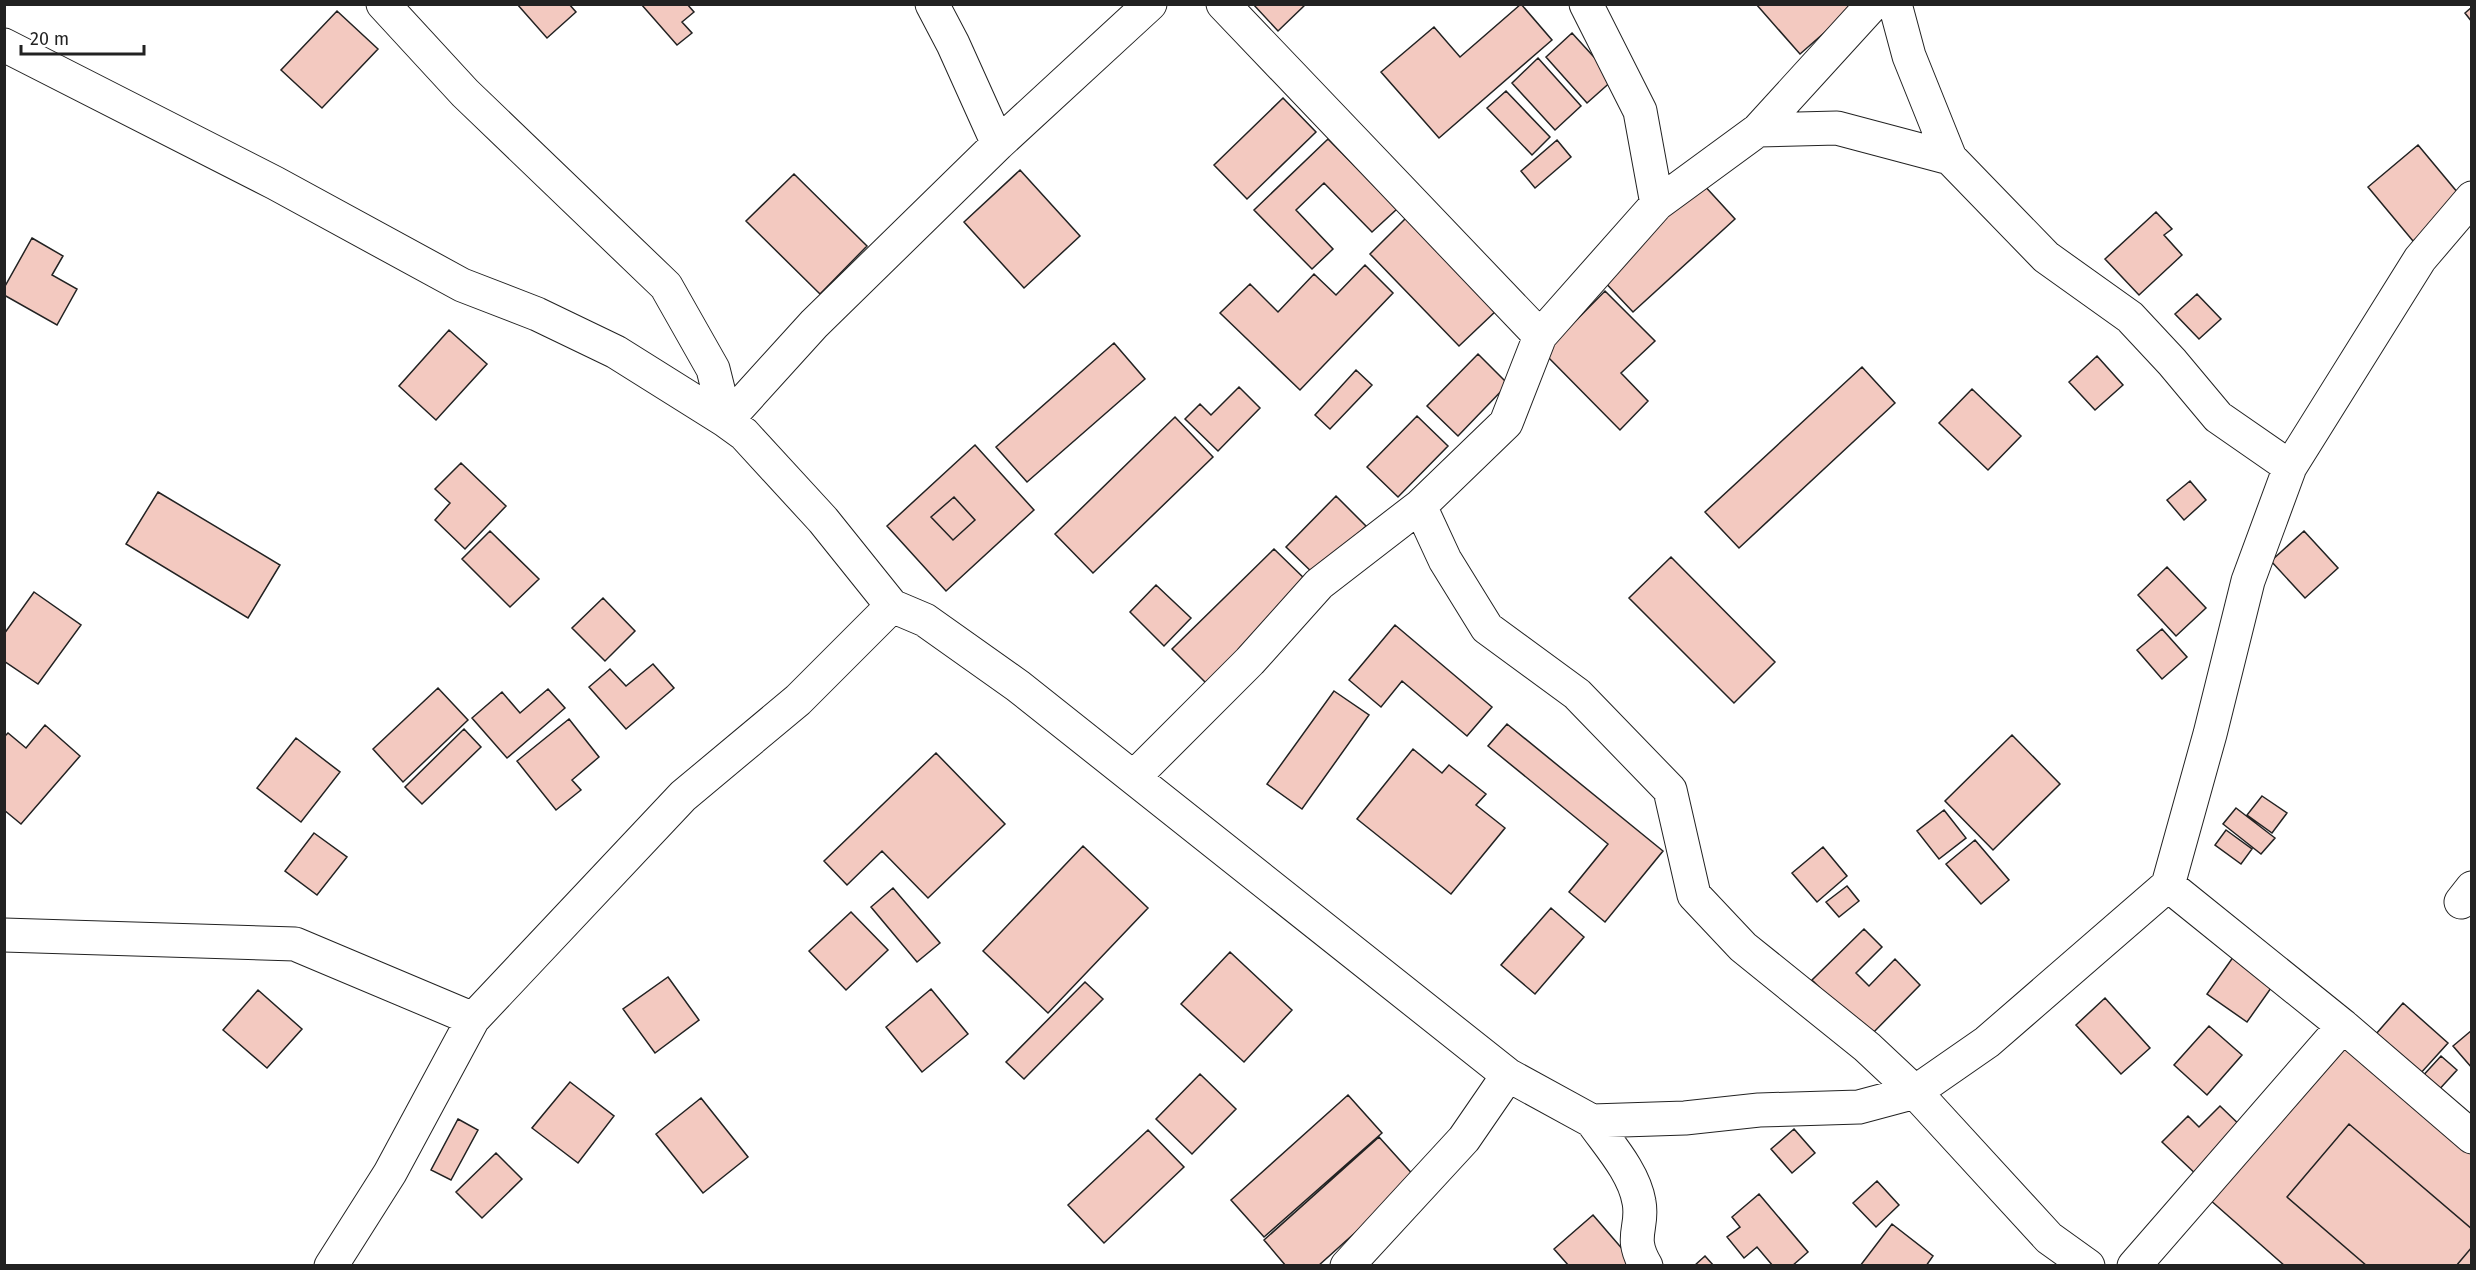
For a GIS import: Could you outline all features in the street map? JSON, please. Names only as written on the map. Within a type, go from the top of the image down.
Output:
[{"type":"street","points":[[383,4],[465,93],[666,286],[713,369],[726,421]]},
{"type":"street","points":[[932,4],[953,44],[998,144]]},
{"type":"street","points":[[726,421],[814,324],[998,144],[1150,4]]},
{"type":"street","points":[[1223,4],[1540,336]]},
{"type":"street","points":[[1586,4],[1640,111],[1657,204]]},
{"type":"street","points":[[1134,777],[1250,661],[1319,584],[1420,506],[1506,423],[1540,336],[1657,204],[1758,130],[1873,4]]},
{"type":"street","points":[[1895,4],[1909,56],[1950,158],[2046,257],[2130,317],[2172,362],[2218,417],[2290,467]]},
{"type":"street","points":[[4,45],[275,183],[462,285],[537,314],[616,352],[744,434],[815,511],[892,606],[926,620],[1018,686],[1508,1075],[1592,1120],[1628,1174],[1640,1202],[1636,1236],[1641,1257],[1646,1266]]},
{"type":"street","points":[[1758,130],[1837,128],[1950,158]]},
{"type":"street","points":[[1592,1120],[1685,1118],[1759,1110],[1859,1107],[1915,1092],[1987,1042],[2168,885],[2210,734],[2248,581],[2290,467],[2420,259],[2472,198]]},
{"type":"street","points":[[1420,506],[1445,560],[1487,628],[1576,694],[1670,790],[1694,895],[1743,947],[1867,1047],[1915,1092],[2049,1238],[2088,1266]]},
{"type":"street","points":[[332,1266],[390,1173],[473,1019],[683,796],[798,700],[892,606]]},
{"type":"street","points":[[2168,885],[2343,1026],[2472,1137]]},
{"type":"street","points":[[4,935],[295,944],[473,1019]]},
{"type":"street","points":[[2134,1266],[2343,1026]]},
{"type":"street","points":[[1347,1266],[1464,1139],[1508,1075]]},
{"type":"building","points":[[517,4],[569,4],[576,12],[547,38]]},
{"type":"building","points":[[641,4],[687,4],[694,12],[682,22],[692,33],[677,45]]},
{"type":"building","points":[[1253,4],[1306,4],[1278,31]]},
{"type":"building","points":[[1521,4],[1552,40],[1439,138],[1381,72],[1434,27],[1460,57]]},
{"type":"building","points":[[1756,4],[1855,4],[1856,5],[1800,54]]},
{"type":"building","points":[[2472,7],[2472,22],[2465,13]]},
{"type":"building","points":[[337,11],[378,49],[322,108],[281,70]]},
{"type":"building","points":[[1572,33],[1614,79],[1587,103],[1546,57]]},
{"type":"building","points":[[1538,58],[1581,106],[1555,130],[1512,83]]},
{"type":"building","points":[[1506,91],[1550,137],[1532,155],[1487,108]]},
{"type":"building","points":[[1283,98],[1316,132],[1247,199],[1214,165]]},
{"type":"building","points":[[1328,139],[1397,209],[1372,232],[1324,183],[1296,210],[1333,249],[1312,269],[1254,210]]},
{"type":"building","points":[[1557,140],[1571,157],[1535,188],[1521,171]]},
{"type":"building","points":[[2418,145],[2463,199],[2413,241],[2368,187]]},
{"type":"building","points":[[1020,170],[1080,236],[1024,288],[964,222]]},
{"type":"building","points":[[794,174],[867,246],[820,294],[746,221]]},
{"type":"building","points":[[1702,183],[1735,219],[1633,312],[1600,277]]},
{"type":"building","points":[[2156,212],[2172,229],[2164,235],[2182,255],[2139,295],[2105,259]]},
{"type":"building","points":[[1407,217],[1498,309],[1459,346],[1370,254]]},
{"type":"building","points":[[32,238],[63,256],[52,275],[77,289],[57,325],[4,295],[4,288]]},
{"type":"building","points":[[1365,265],[1393,293],[1300,390],[1220,313],[1250,284],[1278,312],[1314,274],[1336,295]]},
{"type":"building","points":[[1605,291],[1655,341],[1621,373],[1648,401],[1620,430],[1544,353]]},
{"type":"building","points":[[2197,294],[2221,319],[2199,339],[2175,314]]},
{"type":"building","points":[[449,330],[487,364],[436,420],[399,386]]},
{"type":"building","points":[[1114,343],[1145,379],[1027,482],[996,447]]},
{"type":"building","points":[[1478,354],[1508,384],[1458,436],[1427,406]]},
{"type":"building","points":[[2097,356],[2123,385],[2095,410],[2069,382]]},
{"type":"building","points":[[1862,367],[1895,403],[1739,548],[1705,512]]},
{"type":"building","points":[[1356,370],[1372,385],[1330,429],[1315,415]]},
{"type":"building","points":[[1239,387],[1260,408],[1218,451],[1185,419],[1200,404],[1211,415]]},
{"type":"building","points":[[1972,389],[2021,436],[1988,470],[1939,423]]},
{"type":"building","points":[[1417,416],[1448,446],[1398,497],[1367,467]]},
{"type":"building","points":[[1175,417],[1213,457],[1093,573],[1055,534]]},
{"type":"building","points":[[975,445],[1034,510],[946,591],[887,526]],"holes":[[[954,497],[975,520],[953,540],[931,517]]]},
{"type":"building","points":[[461,463],[506,506],[465,549],[435,520],[450,503],[435,489]]},
{"type":"building","points":[[2190,481],[2206,500],[2184,520],[2167,500]]},
{"type":"building","points":[[158,492],[280,565],[248,618],[126,544]]},
{"type":"building","points":[[1336,496],[1366,526],[1317,577],[1286,547]]},
{"type":"building","points":[[954,497],[975,520],[953,540],[931,517]]},
{"type":"building","points":[[490,531],[539,579],[510,607],[462,559]]},
{"type":"building","points":[[2304,531],[2338,568],[2305,598],[2271,561]]},
{"type":"building","points":[[1274,549],[1309,583],[1207,684],[1172,649]]},
{"type":"building","points":[[1671,557],[1775,662],[1734,703],[1629,598]]},
{"type":"building","points":[[2167,567],[2206,608],[2176,636],[2138,595]]},
{"type":"building","points":[[1156,585],[1191,618],[1164,646],[1130,612]]},
{"type":"building","points":[[34,592],[81,625],[38,684],[4,661],[4,634]]},
{"type":"building","points":[[603,598],[635,631],[605,661],[572,628]]},
{"type":"building","points":[[1395,625],[1492,707],[1467,736],[1402,681],[1381,707],[1349,680]]},
{"type":"building","points":[[2162,629],[2187,657],[2162,679],[2137,650]]},
{"type":"building","points":[[653,664],[674,688],[626,729],[589,687],[610,669],[626,686]]},
{"type":"building","points":[[438,688],[468,720],[403,782],[373,749]]},
{"type":"building","points":[[548,689],[565,708],[507,758],[472,718],[502,692],[520,713]]},
{"type":"building","points":[[1334,691],[1369,715],[1302,809],[1267,784]]},
{"type":"building","points":[[569,719],[599,757],[572,780],[581,790],[556,810],[517,761]]},
{"type":"building","points":[[1507,724],[1663,851],[1605,922],[1569,892],[1608,844],[1488,746]]},
{"type":"building","points":[[45,725],[80,756],[21,824],[4,810],[4,737],[8,733],[26,748]]},
{"type":"building","points":[[464,729],[481,747],[422,804],[405,787]]},
{"type":"building","points":[[2012,735],[2060,784],[1993,850],[1945,801]]},
{"type":"building","points":[[296,738],[340,772],[301,822],[257,788]]},
{"type":"building","points":[[1413,749],[1442,773],[1449,765],[1486,794],[1476,805],[1505,828],[1451,894],[1357,819]]},
{"type":"building","points":[[936,753],[1005,824],[928,898],[882,851],[847,885],[824,861]]},
{"type":"building","points":[[2262,796],[2287,813],[2272,833],[2247,815]]},
{"type":"building","points":[[2236,808],[2275,838],[2261,854],[2223,824]]},
{"type":"building","points":[[1944,810],[1966,838],[1939,859],[1917,831]]},
{"type":"building","points":[[2226,830],[2252,849],[2241,864],[2215,845]]},
{"type":"building","points":[[314,833],[347,857],[317,895],[285,871]]},
{"type":"building","points":[[1975,840],[2009,880],[1981,904],[1946,864]]},
{"type":"building","points":[[1083,846],[1148,908],[1048,1013],[983,951]]},
{"type":"building","points":[[1823,847],[1847,876],[1817,902],[1792,873]]},
{"type":"building","points":[[1847,886],[1859,901],[1839,917],[1826,902]]},
{"type":"building","points":[[893,888],[940,943],[917,962],[871,907]]},
{"type":"building","points":[[1551,908],[1584,937],[1535,994],[1501,965]]},
{"type":"building","points":[[851,912],[888,950],[846,990],[809,951]]},
{"type":"building","points":[[1864,929],[1882,947],[1856,973],[1869,986],[1895,959],[1920,985],[1869,1037],[1812,980]]},
{"type":"building","points":[[1230,952],[1292,1010],[1244,1062],[1181,1004]]},
{"type":"building","points":[[2236,953],[2276,981],[2247,1022],[2207,994]]},
{"type":"building","points":[[668,977],[699,1020],[655,1053],[623,1009]]},
{"type":"building","points":[[1085,982],[1103,999],[1024,1079],[1006,1062]]},
{"type":"building","points":[[931,989],[968,1034],[922,1072],[886,1027]]},
{"type":"building","points":[[258,990],[302,1029],[267,1068],[223,1030]]},
{"type":"building","points":[[2105,998],[2150,1048],[2121,1074],[2076,1025]]},
{"type":"building","points":[[2403,1003],[2448,1043],[2420,1074],[2376,1034]]},
{"type":"building","points":[[2209,1026],[2242,1055],[2207,1095],[2174,1065]]},
{"type":"building","points":[[2472,1030],[2472,1068],[2453,1046]]},
{"type":"building","points":[[2352,1036],[2472,1141],[2472,1229],[2349,1124],[2287,1197],[2367,1266],[2285,1266],[2209,1199]]},
{"type":"building","points":[[2441,1056],[2457,1070],[2436,1093],[2420,1079]]},
{"type":"building","points":[[1200,1074],[1236,1109],[1192,1154],[1156,1119]]},
{"type":"building","points":[[570,1082],[614,1116],[578,1163],[532,1128]]},
{"type":"building","points":[[1348,1095],[1382,1133],[1264,1237],[1231,1200]]},
{"type":"building","points":[[701,1098],[748,1157],[703,1193],[656,1134]]},
{"type":"building","points":[[2220,1106],[2245,1130],[2200,1178],[2162,1142],[2188,1116],[2199,1127]]},
{"type":"building","points":[[458,1119],[478,1130],[451,1180],[431,1170]]},
{"type":"building","points":[[2349,1124],[2472,1229],[2472,1247],[2456,1266],[2367,1266],[2287,1197]]},
{"type":"building","points":[[1794,1129],[1815,1153],[1792,1173],[1771,1149]]},
{"type":"building","points":[[1148,1130],[1184,1167],[1104,1243],[1068,1205]]},
{"type":"building","points":[[1379,1137],[1416,1178],[1318,1266],[1286,1266],[1264,1240]]},
{"type":"building","points":[[496,1153],[522,1179],[482,1218],[456,1192]]},
{"type":"building","points":[[1877,1181],[1899,1205],[1876,1227],[1853,1203]]},
{"type":"building","points":[[1759,1194],[1808,1252],[1792,1266],[1773,1266],[1757,1247],[1744,1258],[1727,1237],[1740,1227],[1732,1217]]},
{"type":"building","points":[[1593,1215],[1637,1266],[1569,1266],[1554,1249]]},
{"type":"building","points":[[1892,1224],[1933,1256],[1926,1266],[1860,1266]]},
{"type":"building","points":[[2472,1247],[2472,1266],[2456,1266]]},
{"type":"building","points":[[1705,1256],[1714,1266],[1694,1266]]}]
